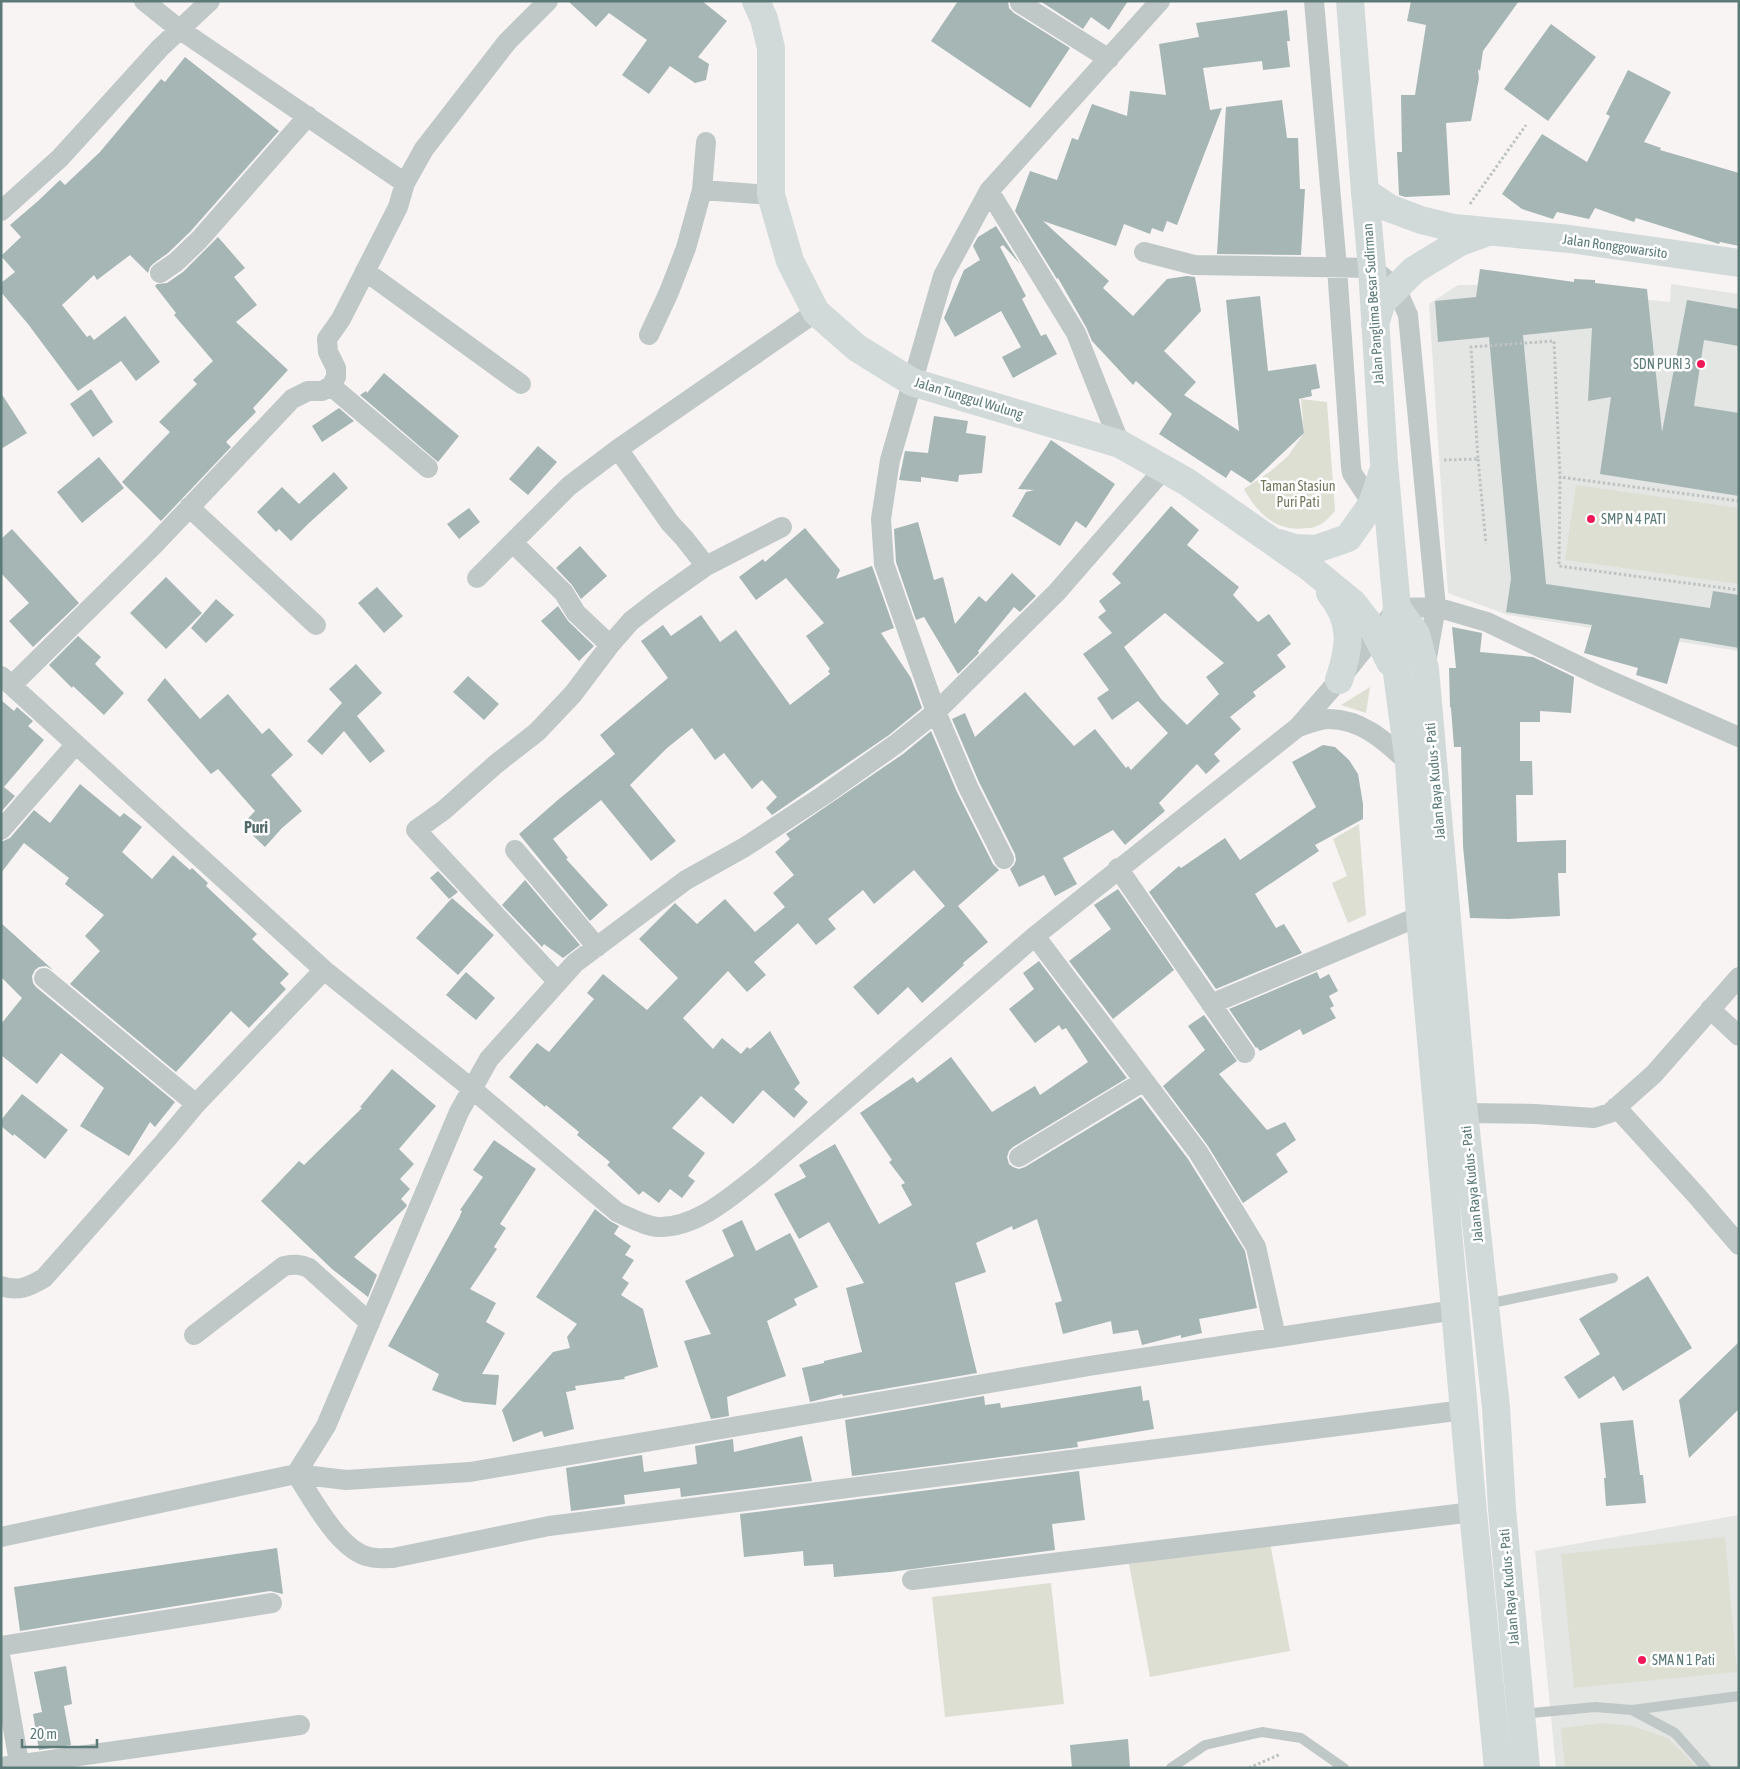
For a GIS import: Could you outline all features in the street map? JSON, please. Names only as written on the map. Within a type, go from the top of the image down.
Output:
[{"type":"main road","name":"Jalan Panglima Besar Sudirman","points":[[1350,1],[1372,268],[1384,463],[1398,608]]},
{"type":"main road","name":"Jalan Tunggul Wulung","points":[[759,2],[771,48],[771,194],[790,262],[816,312],[857,348],[912,382],[1120,444],[1187,482],[1274,543]]},
{"type":"main road","name":"Jalan Ronggowarsito","points":[[1365,192],[1389,208],[1421,220],[1454,228],[1491,230],[1570,239],[1739,263]]},
{"type":"main road","points":[[1375,324],[1382,302],[1414,270],[1460,242],[1491,230]]},
{"type":"main road","points":[[1274,543],[1295,548],[1316,549],[1348,538],[1372,504],[1384,463]]},
{"type":"main road","points":[[1274,543],[1310,567],[1353,603],[1376,634],[1395,671]]},
{"type":"main road","points":[[1310,567],[1336,600],[1344,615],[1349,644],[1339,680]]},
{"type":"main road","points":[[1395,671],[1392,636],[1398,608]]},
{"type":"main road","name":"Jalan Raya Kudus - Pati","points":[[1398,608],[1416,634],[1425,669],[1464,1113],[1496,1407],[1502,1509],[1526,1768]]},
{"type":"main road","name":"Jalan Raya Kudus - Pati","points":[[1395,671],[1409,763],[1420,916],[1473,1512],[1498,1768]]},
{"type":"street","points":[[144,1],[179,29],[405,183]]},
{"type":"street","points":[[1,211],[60,158],[160,48],[210,1]]},
{"type":"street","points":[[548,1],[507,42],[424,149],[405,183],[398,207],[341,319],[327,339],[328,352],[336,368],[336,377],[332,386],[322,391],[308,391],[292,400],[155,544],[6,680],[324,970],[471,1088],[617,1212],[656,1227],[676,1226],[691,1221],[718,1205],[760,1174],[1034,936],[1298,727],[1398,608],[1436,607],[1487,622],[1602,677],[1739,737]]},
{"type":"street","points":[[1004,859],[968,787],[936,712],[884,564],[881,519],[890,460],[943,276],[989,191],[1160,1]]},
{"type":"street","points":[[1314,1],[1352,472],[1390,532]]},
{"type":"street","points":[[1020,4],[1109,58]]},
{"type":"street","points":[[160,273],[176,262],[199,240],[308,116]]},
{"type":"street","points":[[649,335],[669,292],[686,248],[702,190],[706,142]]},
{"type":"street","points":[[702,190],[771,194]]},
{"type":"street","points":[[989,191],[1076,333],[1120,444]]},
{"type":"street","points":[[1144,252],[1194,266],[1372,268],[1396,288],[1408,315],[1436,607],[1425,669]]},
{"type":"street","points":[[365,271],[521,384]]},
{"type":"street","points":[[477,578],[569,486],[618,449],[816,312]]},
{"type":"street","points":[[332,386],[428,468]]},
{"type":"street","points":[[618,449],[670,522],[706,566]]},
{"type":"street","points":[[296,1474],[326,1426],[459,1112],[489,1059],[575,963],[686,880],[745,846],[824,795],[896,744],[936,712],[1057,592],[1164,468]]},
{"type":"street","points":[[189,507],[316,625]]},
{"type":"street","points":[[558,982],[416,830],[444,810],[496,764],[538,732],[573,694],[610,645],[631,621],[706,566],[782,527]]},
{"type":"street","points":[[513,543],[564,593],[576,613],[610,645]]},
{"type":"street","points":[[1298,727],[1326,719],[1342,720],[1364,728],[1384,740],[1409,763]]},
{"type":"street","points":[[1,830],[76,744]]},
{"type":"street","points":[[515,850],[596,947]]},
{"type":"street","points":[[1118,868],[1245,1053]]},
{"type":"street","points":[[1211,1004],[1420,916]]},
{"type":"street","points":[[1034,936],[1198,1152],[1256,1248],[1276,1337]]},
{"type":"street","points":[[1,1286],[12,1290],[30,1287],[44,1278],[196,1104],[324,970]]},
{"type":"street","points":[[1464,1113],[1534,1114],[1594,1118],[1610,1113],[1654,1074],[1739,977]]},
{"type":"street","points":[[44,978],[196,1104]]},
{"type":"street","points":[[1710,1009],[1739,1036]]},
{"type":"street","points":[[1020,1157],[1144,1081]]},
{"type":"street","points":[[1616,1107],[1739,1245]]},
{"type":"street","points":[[194,1335],[284,1266],[293,1264],[300,1264],[309,1268],[370,1323]]},
{"type":"street","points":[[1,1538],[296,1474],[346,1480],[470,1472],[1089,1366],[1455,1310]]},
{"type":"street","points":[[296,1474],[330,1526],[350,1548],[369,1557],[393,1558],[549,1526],[1464,1410]]},
{"type":"street","points":[[912,1580],[1473,1512]]},
{"type":"street","points":[[1,1646],[272,1603]]},
{"type":"street","points":[[1,1660],[13,1766],[300,1724]]},
{"type":"lane","points":[[1486,1305],[1613,1278]]},
{"type":"lane","points":[[1520,1714],[1595,1707],[1632,1710],[1739,1696]]},
{"type":"lane","points":[[1632,1710],[1675,1733],[1706,1768]]},
{"type":"lane","points":[[1171,1768],[1205,1745],[1262,1732],[1300,1738],[1344,1768]]},
{"type":"path","points":[[1454,228],[1526,125]]},
{"type":"path","points":[[1486,544],[1478,459],[1471,347],[1554,341],[1560,477],[1559,566],[1739,590]]},
{"type":"path","points":[[1422,461],[1478,459]]},
{"type":"path","points":[[1560,477],[1739,502]]},
{"type":"path","points":[[1249,1768],[1278,1754],[1286,1754]]},
{"type":"shaded area","name":"SMP N 4 PATI","points":[[1671,284],[1739,294],[1739,651],[1508,615],[1448,593],[1429,304],[1458,285],[1496,285],[1670,302]]},
{"type":"shaded area","name":"SMA N 1 Pati","points":[[1739,1515],[1739,1768],[1556,1768],[1535,1551]]},
{"type":"green space","name":"Taman Stasiun Puri Pati","points":[[1301,399],[1327,402],[1335,511],[1320,525],[1312,528],[1296,529],[1277,524],[1269,519],[1255,506],[1244,489],[1271,471],[1288,456],[1304,433]]},
{"type":"green space","points":[[1576,485],[1739,508],[1739,584],[1565,560]]},
{"type":"green space","points":[[1370,687],[1366,713],[1341,705]]},
{"type":"green space","points":[[1359,824],[1366,915],[1348,923],[1332,883],[1347,876],[1333,839]]},
{"type":"green space","points":[[1269,1537],[1290,1651],[1150,1677],[1129,1564]]},
{"type":"green space","points":[[1725,1537],[1737,1672],[1574,1688],[1561,1554]]},
{"type":"green space","points":[[1051,1583],[1064,1704],[945,1717],[932,1597]]},
{"type":"green space","points":[[1603,1723],[1632,1726],[1668,1738],[1698,1768],[1565,1768],[1561,1728]]},
{"type":"building","points":[[568,1],[702,1],[727,21],[698,57],[709,64],[706,80],[695,83],[670,66],[649,94],[622,75],[647,40],[609,13],[596,27]]},
{"type":"building","points":[[958,1],[1008,1],[1009,8],[1014,13],[1070,48],[1030,108],[931,41]]},
{"type":"building","points":[[1040,1],[1128,1],[1109,30],[1091,17],[1083,29]]},
{"type":"building","points":[[1411,1],[1519,1],[1483,51],[1480,71],[1478,69],[1479,78],[1471,121],[1446,123],[1450,195],[1405,197],[1399,195],[1397,152],[1402,152],[1401,95],[1415,95],[1426,25],[1407,21]]},
{"type":"building","points":[[1287,10],[1290,41],[1287,41],[1290,67],[1263,70],[1262,61],[1203,68],[1210,110],[1222,108],[1177,225],[1167,221],[1163,232],[1152,228],[1150,234],[1124,224],[1116,246],[1043,221],[1109,281],[1103,288],[1133,316],[1167,279],[1187,276],[1195,277],[1201,311],[1164,351],[1196,382],[1184,395],[1239,431],[1226,300],[1260,296],[1268,371],[1316,364],[1320,388],[1311,390],[1312,396],[1299,399],[1304,433],[1251,483],[1231,470],[1226,478],[1159,434],[1172,414],[1136,381],[1133,385],[1092,341],[1058,278],[1015,211],[1030,171],[1057,180],[1072,138],[1078,140],[1092,104],[1127,116],[1130,91],[1166,95],[1159,44],[1199,37],[1196,23]]},
{"type":"building","points":[[1551,24],[1596,57],[1548,121],[1504,89]]},
{"type":"building","points":[[185,57],[279,131],[190,232],[153,264],[148,273],[130,255],[97,280],[94,275],[62,305],[87,337],[90,335],[94,340],[125,316],[160,362],[136,381],[121,361],[78,391],[28,324],[1,292],[1,283],[15,272],[1,256],[21,237],[10,225],[60,180],[65,185],[100,152],[161,79],[165,82]]},
{"type":"building","points":[[1628,70],[1671,92],[1644,142],[1661,148],[1660,150],[1739,173],[1739,246],[1720,242],[1719,244],[1636,218],[1634,222],[1595,208],[1589,219],[1557,212],[1553,219],[1522,209],[1502,194],[1542,134],[1587,162],[1610,116],[1606,114]]},
{"type":"building","points":[[1282,100],[1287,138],[1298,138],[1300,189],[1305,189],[1301,255],[1217,254],[1226,107]]},
{"type":"building","points":[[996,226],[1020,264],[1003,245],[1000,247],[1026,296],[1022,299],[1041,336],[1046,334],[1057,354],[1013,378],[1002,357],[1021,347],[1001,311],[955,337],[944,318],[964,270],[980,260],[973,246],[978,237]]},
{"type":"building","points":[[218,237],[245,268],[234,277],[257,305],[236,322],[288,370],[253,408],[256,412],[226,442],[231,447],[161,521],[122,482],[170,432],[159,422],[197,384],[193,380],[213,361],[174,315],[176,313],[155,286],[167,283],[183,272]]},
{"type":"building","points":[[1480,269],[1574,282],[1574,279],[1595,280],[1595,283],[1647,289],[1662,432],[1687,300],[1739,309],[1739,346],[1704,340],[1694,406],[1739,413],[1739,496],[1600,474],[1611,397],[1588,401],[1592,328],[1523,335],[1546,584],[1710,608],[1713,591],[1739,595],[1739,648],[1680,638],[1667,684],[1636,675],[1638,668],[1584,653],[1592,625],[1506,612],[1511,579],[1489,337],[1438,342],[1435,301],[1476,297]]},
{"type":"building","points":[[384,373],[459,436],[438,462],[360,395],[366,391],[367,393]]},
{"type":"building","points":[[91,389],[113,422],[93,437],[70,404]]},
{"type":"building","points":[[1,393],[27,433],[1,449]]},
{"type":"building","points":[[339,408],[354,421],[322,442],[312,426]]},
{"type":"building","points":[[934,416],[968,421],[966,433],[986,436],[982,473],[959,475],[958,482],[921,477],[921,482],[899,480],[905,451],[928,453]]},
{"type":"building","points":[[1051,440],[1115,484],[1086,528],[1076,521],[1060,546],[1012,516],[1026,492],[1034,490],[1018,489]]},
{"type":"building","points":[[538,446],[557,462],[528,495],[509,479]]},
{"type":"building","points":[[99,457],[124,488],[82,523],[57,492]]},
{"type":"building","points":[[334,472],[348,488],[291,541],[279,529],[276,532],[257,512],[282,487],[299,504]]},
{"type":"building","points":[[1171,506],[1199,530],[1187,545],[1239,587],[1233,595],[1258,622],[1269,614],[1291,644],[1277,655],[1286,667],[1253,692],[1256,696],[1230,717],[1241,729],[1214,754],[1220,761],[1206,774],[1197,764],[1159,803],[1165,811],[1125,845],[1113,830],[1063,858],[1077,884],[1055,896],[1044,875],[1019,887],[1010,869],[1016,860],[1015,854],[979,782],[952,719],[965,713],[975,737],[1025,692],[1074,746],[1095,729],[1126,768],[1128,766],[1131,770],[1168,733],[1138,701],[1112,720],[1097,698],[1109,690],[1083,654],[1112,633],[1098,617],[1106,611],[1099,601],[1121,583],[1112,574]],"holes":[[[1165,613],[1224,663],[1206,677],[1219,694],[1187,725],[1161,699],[1124,647]]]},
{"type":"building","points":[[469,508],[480,522],[459,539],[447,524]]},
{"type":"building","points":[[918,522],[934,580],[943,577],[955,624],[979,596],[986,602],[1012,573],[1036,596],[1020,612],[1014,607],[978,651],[979,653],[958,674],[924,617],[916,620],[896,562],[894,529]]},
{"type":"building","points":[[805,528],[840,570],[836,579],[872,566],[894,628],[881,633],[911,678],[922,708],[889,735],[772,815],[766,808],[777,797],[762,780],[752,789],[724,753],[715,760],[692,728],[667,748],[630,785],[676,841],[651,861],[601,800],[553,839],[568,858],[566,859],[608,905],[590,921],[519,834],[615,754],[600,735],[668,678],[641,641],[663,625],[671,636],[701,615],[720,642],[736,630],[790,705],[830,674],[828,671],[830,669],[806,636],[824,623],[786,578],[756,600],[739,577],[763,559],[765,562]]},
{"type":"building","points":[[12,529],[79,603],[33,647],[9,621],[29,603],[1,573],[1,539]]},
{"type":"building","points":[[580,546],[607,576],[581,599],[572,585],[556,568]]},
{"type":"building","points":[[166,577],[202,613],[166,649],[130,613]]},
{"type":"building","points":[[377,587],[403,616],[384,633],[358,603]]},
{"type":"building","points":[[216,599],[234,615],[206,643],[191,628]]},
{"type":"building","points":[[558,606],[568,621],[594,646],[579,661],[541,621]]},
{"type":"building","points":[[1452,627],[1482,633],[1480,652],[1533,657],[1574,677],[1571,713],[1540,711],[1540,722],[1520,722],[1520,761],[1532,761],[1533,795],[1516,795],[1517,842],[1566,840],[1566,873],[1558,873],[1560,916],[1508,919],[1470,918],[1463,846],[1461,747],[1454,747],[1450,707],[1449,668],[1456,668]]},
{"type":"building","points":[[78,636],[101,657],[95,664],[124,693],[104,715],[73,686],[72,688],[49,665]]},
{"type":"building","points":[[356,664],[382,693],[357,716],[385,751],[370,763],[344,731],[322,755],[307,741],[342,703],[329,689]]},
{"type":"building","points":[[468,676],[499,704],[484,720],[453,692]]},
{"type":"building","points":[[165,678],[200,719],[228,694],[262,734],[269,728],[293,755],[271,775],[302,811],[282,828],[265,847],[242,825],[255,811],[218,769],[211,774],[147,700]]},
{"type":"building","points":[[1,700],[14,711],[17,707],[33,721],[28,726],[44,740],[4,787],[15,796],[1,812]]},
{"type":"building","points":[[931,731],[957,792],[993,864],[999,870],[958,906],[988,942],[963,963],[964,965],[922,1003],[908,987],[878,1015],[853,987],[945,906],[914,870],[874,904],[863,890],[828,919],[836,929],[816,945],[798,923],[754,962],[766,975],[747,992],[728,971],[683,1018],[713,1049],[722,1038],[741,1054],[747,1047],[750,1049],[770,1031],[800,1083],[794,1089],[808,1102],[794,1118],[763,1090],[733,1124],[701,1096],[672,1128],[705,1153],[688,1176],[695,1181],[682,1198],[670,1189],[659,1203],[643,1191],[639,1195],[607,1165],[610,1162],[577,1135],[579,1132],[509,1077],[537,1043],[549,1052],[594,999],[587,993],[603,974],[647,1010],[678,978],[639,939],[675,903],[697,924],[725,899],[755,932],[785,907],[773,893],[794,875],[775,852],[790,839],[786,834],[903,754]]},
{"type":"building","points":[[1323,745],[1335,747],[1349,760],[1358,774],[1363,804],[1363,819],[1315,845],[1319,851],[1255,894],[1276,928],[1284,924],[1302,953],[1216,989],[1149,892],[1179,866],[1181,868],[1225,838],[1240,860],[1316,807],[1292,762]]},
{"type":"building","points":[[80,784],[120,817],[124,813],[142,827],[122,852],[152,879],[173,855],[190,870],[192,868],[208,883],[206,886],[257,934],[252,939],[289,974],[280,983],[286,989],[249,1028],[231,1011],[176,1072],[70,984],[100,951],[85,936],[104,915],[65,884],[69,878],[24,843],[1,873],[1,842],[10,838],[34,810],[50,823]]},
{"type":"building","points":[[438,871],[458,892],[449,899],[430,878]]},
{"type":"building","points":[[525,880],[580,945],[563,958],[544,944],[542,947],[502,905]]},
{"type":"building","points":[[1118,889],[1174,970],[1113,1019],[1069,961],[1111,929],[1094,905]]},
{"type":"building","points":[[452,898],[494,935],[458,975],[416,938]]},
{"type":"building","points":[[1,923],[53,970],[46,966],[35,970],[32,976],[36,987],[175,1102],[155,1127],[150,1122],[129,1156],[80,1126],[104,1088],[61,1053],[37,1084],[1,1055],[1,1024],[22,998],[1,977]]},
{"type":"building","points":[[1039,961],[1127,1078],[1013,1147],[1007,1157],[1009,1164],[1019,1169],[1025,1167],[1141,1097],[1188,1159],[1245,1251],[1257,1308],[1199,1319],[1202,1333],[1181,1338],[1181,1335],[1142,1345],[1138,1330],[1113,1334],[1111,1321],[1063,1334],[1055,1303],[1062,1301],[1037,1219],[1013,1230],[1012,1226],[976,1243],[986,1272],[955,1283],[977,1373],[843,1396],[842,1394],[810,1402],[802,1368],[862,1352],[846,1288],[864,1283],[829,1222],[799,1239],[774,1194],[806,1177],[799,1165],[835,1144],[879,1224],[912,1205],[901,1185],[905,1183],[889,1162],[892,1160],[860,1113],[913,1077],[917,1083],[951,1057],[992,1112],[1035,1086],[1040,1095],[1088,1062],[1066,1028],[1062,1030],[1059,1025],[1035,1043],[1009,1009],[1034,989],[1023,973]]},
{"type":"building","points":[[466,972],[495,998],[476,1020],[446,995]]},
{"type":"building","points":[[1317,972],[1320,979],[1329,974],[1338,991],[1329,996],[1334,1006],[1330,1008],[1336,1018],[1303,1035],[1300,1029],[1260,1051],[1256,1048],[1229,1009]]},
{"type":"building","points":[[1204,1015],[1237,1061],[1219,1074],[1267,1130],[1285,1122],[1296,1140],[1276,1154],[1288,1172],[1243,1203],[1208,1146],[1163,1086],[1205,1050],[1188,1026]]},
{"type":"building","points":[[392,1069],[436,1106],[399,1149],[414,1164],[400,1179],[410,1189],[401,1199],[407,1205],[406,1207],[354,1257],[377,1275],[368,1297],[332,1269],[261,1201],[299,1161],[304,1165],[362,1108],[360,1107]]},
{"type":"building","points":[[22,1094],[68,1130],[45,1159],[1,1126],[1,1120]]},
{"type":"building","points":[[494,1140],[536,1169],[500,1224],[506,1228],[494,1247],[497,1249],[470,1289],[496,1303],[486,1322],[505,1333],[482,1374],[499,1375],[496,1405],[464,1402],[432,1390],[439,1374],[388,1346],[459,1218],[462,1211],[460,1210],[483,1177],[473,1170]]},
{"type":"building","points":[[595,1209],[619,1226],[614,1234],[631,1246],[625,1255],[634,1260],[622,1278],[629,1283],[621,1295],[643,1309],[658,1367],[624,1377],[625,1379],[575,1386],[576,1390],[566,1392],[574,1429],[544,1437],[542,1431],[513,1442],[502,1410],[553,1352],[570,1348],[567,1337],[577,1324],[536,1297]]},
{"type":"building","points":[[742,1220],[756,1251],[790,1233],[818,1287],[794,1299],[797,1305],[767,1321],[786,1376],[727,1397],[729,1416],[711,1419],[684,1341],[711,1334],[685,1281],[734,1256],[722,1230]]},
{"type":"building","points":[[1648,1276],[1692,1348],[1623,1391],[1614,1376],[1579,1399],[1564,1377],[1600,1354],[1579,1319]]},
{"type":"building","points":[[1739,1342],[1739,1409],[1689,1458],[1679,1400]]},
{"type":"building","points":[[1141,1386],[1143,1401],[1149,1400],[1154,1429],[1077,1442],[1078,1447],[852,1476],[845,1420],[984,1396],[985,1405],[1000,1403],[1001,1408]]},
{"type":"building","points":[[1633,1420],[1640,1475],[1643,1475],[1646,1503],[1606,1506],[1604,1478],[1606,1478],[1600,1423]]},
{"type":"building","points":[[802,1436],[812,1481],[681,1497],[680,1488],[624,1495],[625,1504],[571,1511],[566,1468],[642,1455],[644,1472],[697,1464],[695,1446],[733,1439],[734,1452]]},
{"type":"building","points":[[1079,1471],[1085,1520],[1052,1524],[1055,1550],[890,1572],[834,1577],[833,1564],[804,1566],[803,1551],[744,1557],[740,1514]]},
{"type":"building","points":[[277,1548],[283,1594],[270,1591],[20,1631],[14,1587]]},
{"type":"building","points":[[66,1666],[72,1704],[64,1706],[71,1745],[39,1750],[33,1714],[42,1712],[34,1672]]},
{"type":"building","points":[[1128,1739],[1130,1768],[1072,1768],[1070,1745]]},
{"type":"place","name":"SDN PURI 3","points":[[1701,364]]},
{"type":"place","name":"SMP N 4 PATI","points":[[1591,519]]},
{"type":"place","name":"SMA N 1 Pati","points":[[1642,1660]]},
{"type":"district","name":"Puri","points":[[256,827]]}]
